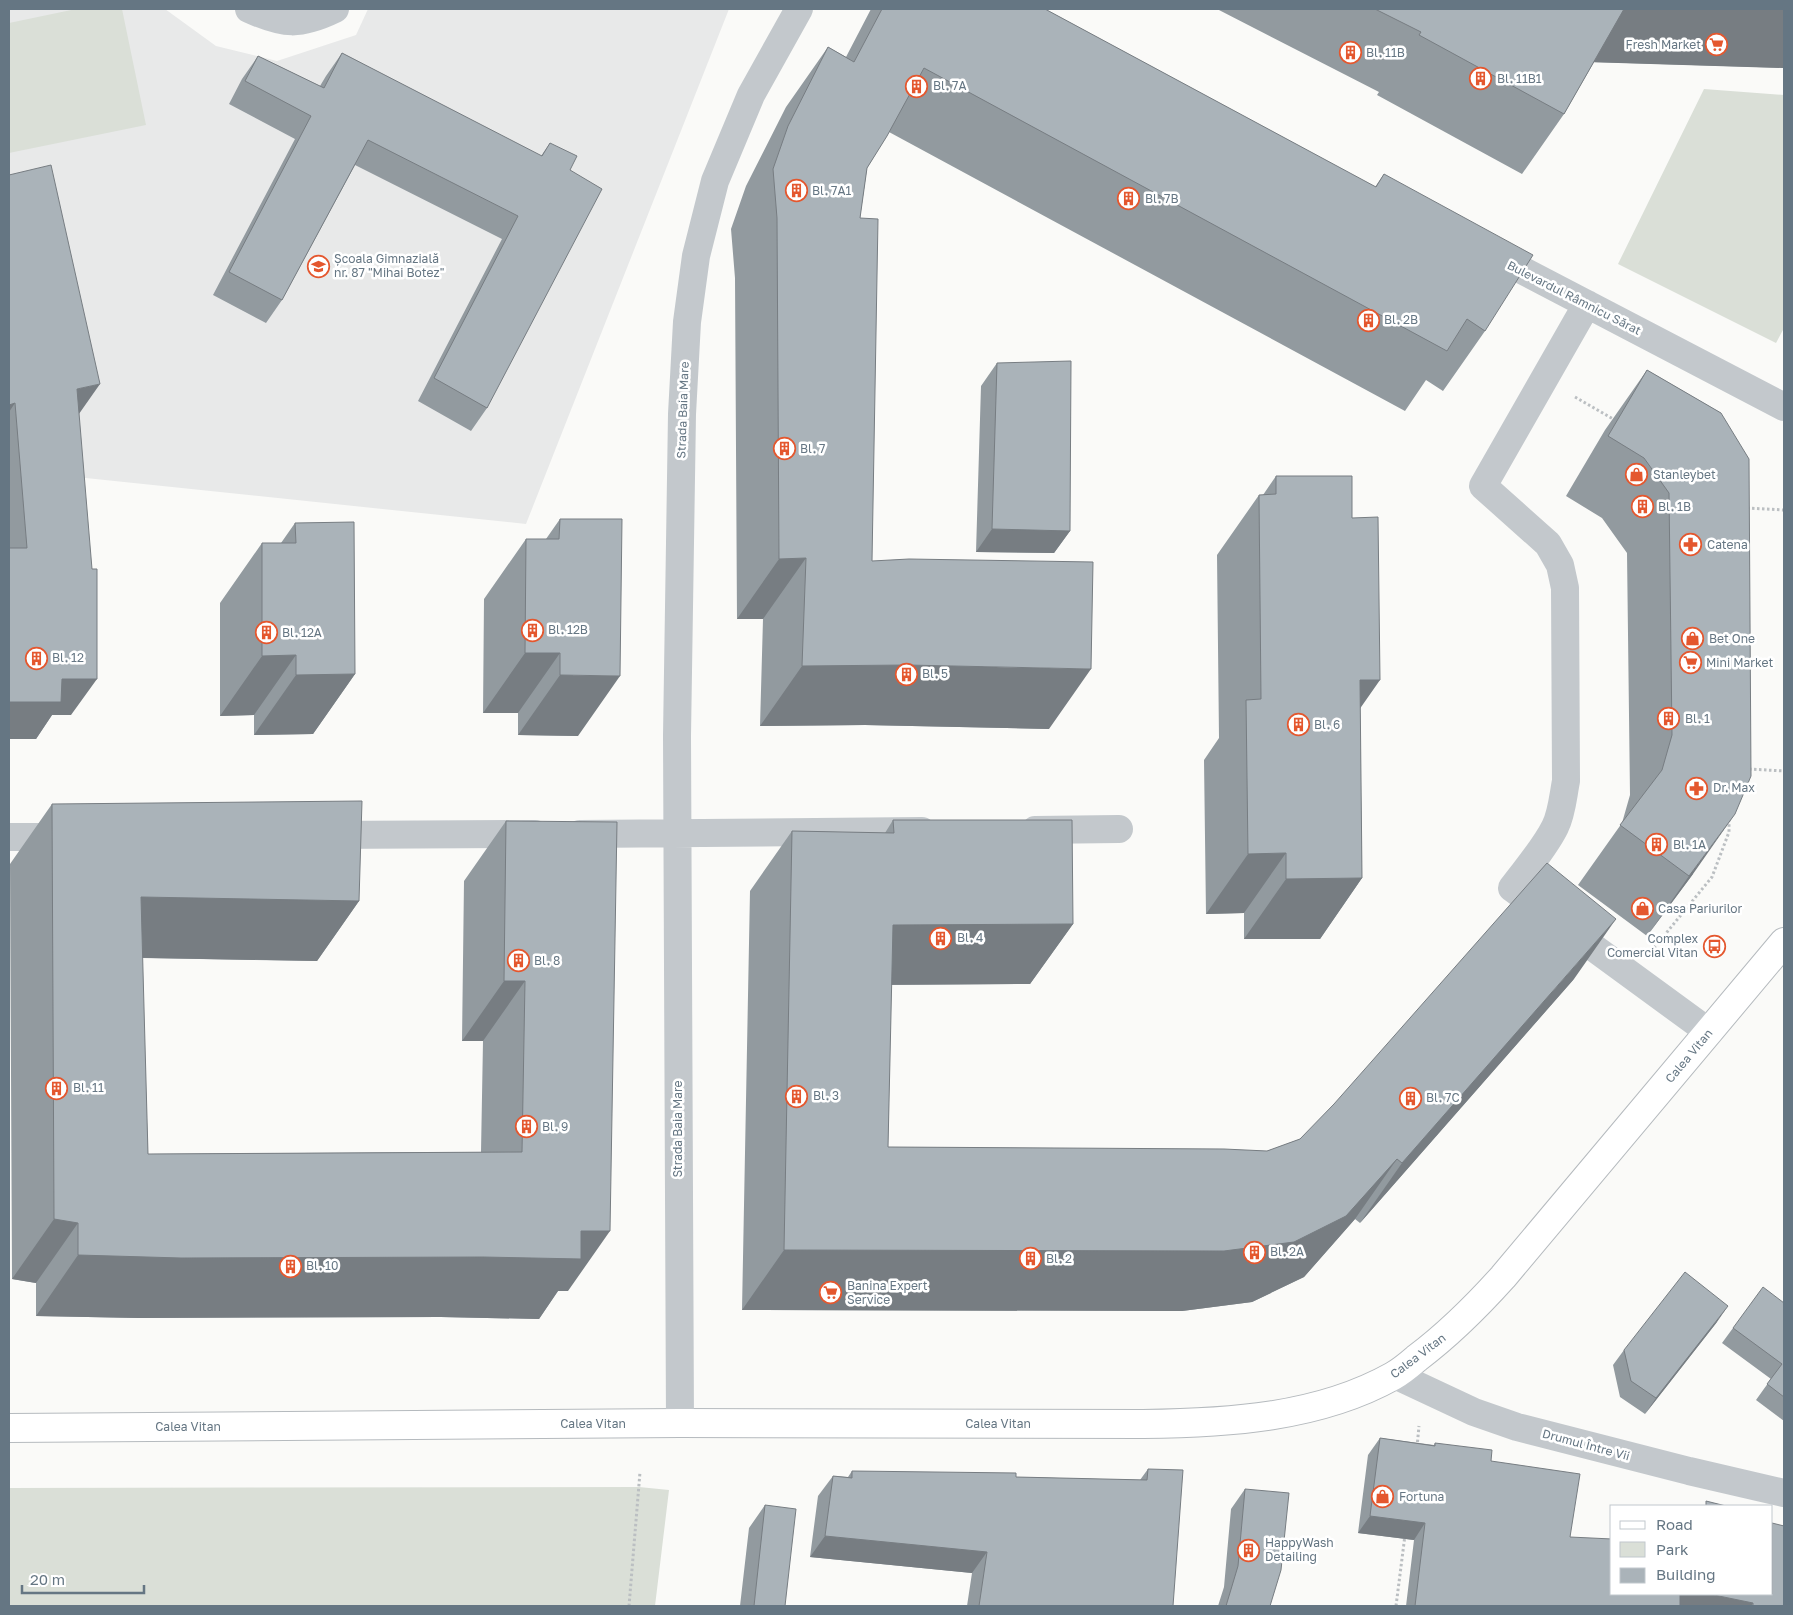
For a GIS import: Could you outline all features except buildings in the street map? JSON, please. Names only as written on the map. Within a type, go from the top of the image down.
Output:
[{"type":"main road","name":"Calea Vitan","points":[[9,1428],[680,1423],[1199,1423],[1248,1419],[1310,1407],[1360,1393],[1395,1375],[1436,1344],[1479,1304],[1784,942]]},
{"type":"street","points":[[249,9],[286,22],[313,19],[335,9]]},
{"type":"street","name":"Strada Baia Mare","points":[[680,1423],[677,834],[682,414],[687,322],[696,256],[715,181],[751,95],[799,9]]},
{"type":"street","name":"Bulevardul Râmnicu Sărat","points":[[1473,245],[1784,407]]},
{"type":"street","points":[[1587,304],[1483,486],[1548,544],[1560,565],[1565,588],[1566,780],[1563,798],[1556,826],[1512,888],[1710,1032]]},
{"type":"street","points":[[1011,830],[1119,829]]},
{"type":"street","points":[[298,835],[942,831]]},
{"type":"street","points":[[9,837],[94,836]]},
{"type":"street","name":"Drumul Între Vii","points":[[1395,1375],[1474,1412],[1517,1427],[1688,1471],[1784,1493]]},
{"type":"path","points":[[1545,379],[1619,422]]},
{"type":"path","points":[[1745,508],[1784,510]]},
{"type":"path","points":[[1747,769],[1784,771]]},
{"type":"path","points":[[1632,975],[1712,876],[1729,832],[1729,814]]},
{"type":"path","points":[[1416,1449],[1424,1390]]},
{"type":"path","points":[[629,1606],[640,1472]]},
{"type":"path","points":[[1396,1606],[1406,1528]]},
{"type":"shaded area","name":"Școala Gimnazială nr. 87 \"Mihai Botez\"","points":[[9,9],[165,9],[216,46],[277,61],[356,35],[368,9],[729,9],[526,524],[9,470]]},
{"type":"green space","points":[[76,9],[122,9],[146,125],[9,153],[9,23]]},
{"type":"green space","points":[[1704,89],[1784,95],[1784,328],[1776,343],[1618,264]]},
{"type":"green space","points":[[639,1487],[669,1490],[655,1606],[9,1606],[9,1488]]},
{"type":"place","name":"Fresh Market","points":[[1717,45]]},
{"type":"place","name":"Bl. 11B","points":[[1350,53]]},
{"type":"place","name":"Bl. 11B1","points":[[1481,79]]},
{"type":"place","name":"Bl. 7A","points":[[917,86]]},
{"type":"place","name":"Bl. 7A1","points":[[796,191]]},
{"type":"place","name":"Bl. 7B","points":[[1129,199]]},
{"type":"place","name":"Școala Gimnazială nr. 87 \"Mihai Botez\"","points":[[318,266]]},
{"type":"place","name":"Bl. 2B","points":[[1368,320]]},
{"type":"place","name":"Bl. 7","points":[[784,449]]},
{"type":"place","name":"Stanleybet","points":[[1637,475]]},
{"type":"place","name":"Bl. 1B","points":[[1642,507]]},
{"type":"place","name":"Catena","points":[[1691,545]]},
{"type":"place","name":"Bl. 12B","points":[[532,630]]},
{"type":"place","name":"Bl. 12A","points":[[266,633]]},
{"type":"place","name":"Bet One","points":[[1693,639]]},
{"type":"place","name":"Bl. 12","points":[[36,658]]},
{"type":"place","name":"Mini Market","points":[[1690,663]]},
{"type":"place","name":"Bl. 5","points":[[906,674]]},
{"type":"place","name":"Bl. 1","points":[[1669,719]]},
{"type":"place","name":"Bl. 6","points":[[1298,725]]},
{"type":"place","name":"Dr. Max","points":[[1697,788]]},
{"type":"place","name":"Bl. 1A","points":[[1657,845]]},
{"type":"place","name":"Casa Pariurilor","points":[[1642,909]]},
{"type":"place","name":"Bl. 4","points":[[941,938]]},
{"type":"place","name":"Complex Comercial Vitan","points":[[1714,946]]},
{"type":"place","name":"Bl. 8","points":[[518,961]]},
{"type":"place","name":"Bl. 11","points":[[57,1088]]},
{"type":"place","name":"Bl. 3","points":[[797,1096]]},
{"type":"place","name":"Bl. 7C","points":[[1410,1098]]},
{"type":"place","name":"Bl. 9","points":[[526,1127]]},
{"type":"place","name":"Bl. 2A","points":[[1254,1252]]},
{"type":"place","name":"Bl. 2","points":[[1030,1259]]},
{"type":"place","name":"Bl. 10","points":[[290,1266]]},
{"type":"place","name":"Banina Expert Service","points":[[831,1293]]},
{"type":"place","name":"Fortuna","points":[[1383,1497]]},
{"type":"place","name":"HappyWash Detailing","points":[[1249,1550]]}]
